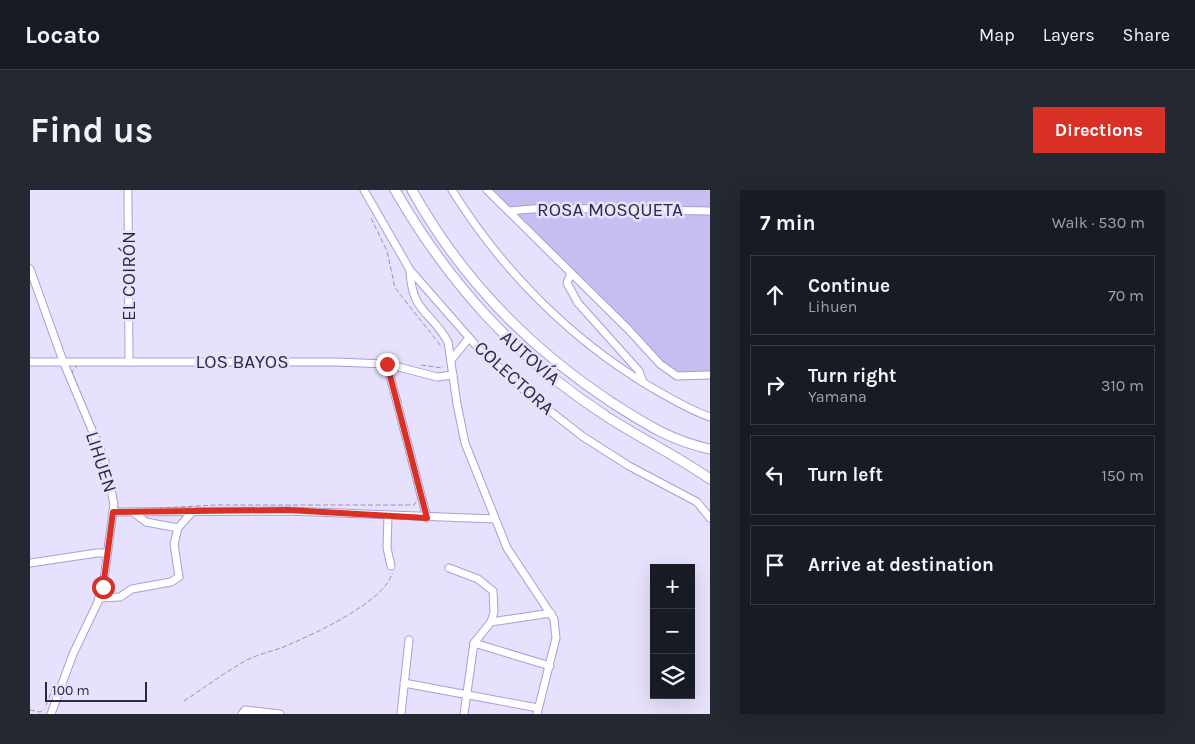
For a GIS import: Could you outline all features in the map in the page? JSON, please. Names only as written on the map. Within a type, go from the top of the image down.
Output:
[{"type":"street","name":"EL COIRÓN","points":[[128,190],[129,362]]},
{"type":"street","name":"COLECTORA","points":[[364,190],[410,270],[469,338],[526,392],[576,431],[629,466],[696,502],[710,518]]},
{"type":"street","name":"AUTOVÍA","points":[[394,190],[434,254],[476,308],[523,354],[554,380],[601,412],[710,479]]},
{"type":"street","name":"AUTOVÍA","points":[[412,190],[440,236],[476,285],[539,348],[602,396],[663,434],[680,442],[710,449]]},
{"type":"street","points":[[452,190],[499,256],[545,306],[604,358],[678,402],[710,416]]},
{"type":"street","points":[[488,190],[660,364],[677,376],[710,376]]},
{"type":"street","name":"ROSA MOSQUETA","points":[[509,211],[544,208],[710,210]]},
{"type":"street","name":"LIHUEN","points":[[30,269],[63,361],[105,461],[113,494],[113,512],[99,598],[73,654],[51,714]]},
{"type":"street","points":[[404,684],[467,694],[538,711],[556,638],[552,613],[512,558],[495,519],[466,443],[453,375],[448,362],[448,342],[416,303],[412,292],[410,270]]},
{"type":"street","points":[[571,273],[567,283],[570,291],[578,303],[638,371],[643,382]]},
{"type":"street","points":[[448,362],[469,338]]},
{"type":"street","name":"LOS BAYOS","points":[[30,362],[335,362],[387,364],[437,377],[453,375]]},
{"type":"street","points":[[387,364],[427,518]]},
{"type":"street","points":[[113,512],[288,510],[427,518],[495,519]]},
{"type":"street","points":[[99,598],[120,597],[132,589],[174,582],[179,578],[174,544],[178,528],[193,511]]},
{"type":"street","points":[[133,512],[146,522],[178,528]]},
{"type":"street","points":[[388,516],[387,548],[391,566]]},
{"type":"street","points":[[30,563],[107,553]]},
{"type":"street","points":[[449,568],[478,579],[493,591],[494,612],[491,622],[474,643],[464,714]]},
{"type":"street","points":[[491,622],[552,613]]},
{"type":"street","points":[[401,714],[410,640]]},
{"type":"street","points":[[474,643],[550,666]]},
{"type":"street","points":[[242,714],[245,710],[252,709],[280,714]]},
{"type":"path","points":[[371,216],[387,251],[395,288],[442,346]]},
{"type":"path","points":[[413,364],[442,368],[448,362]]},
{"type":"path","points":[[79,363],[377,366],[386,375],[418,499],[414,505],[216,505],[121,510],[118,508],[108,463],[72,372],[79,363]]},
{"type":"path","points":[[184,701],[244,661],[282,648],[354,612],[375,598],[388,583],[392,574],[391,566]]},
{"type":"path","points":[[30,710],[40,712],[44,710],[55,681]]},
{"type":"shaded area","points":[[487,190],[710,190],[710,375],[672,373]]},
{"type":"route","points":[[103,587],[113,512],[288,510],[427,518],[387,364]]}]
